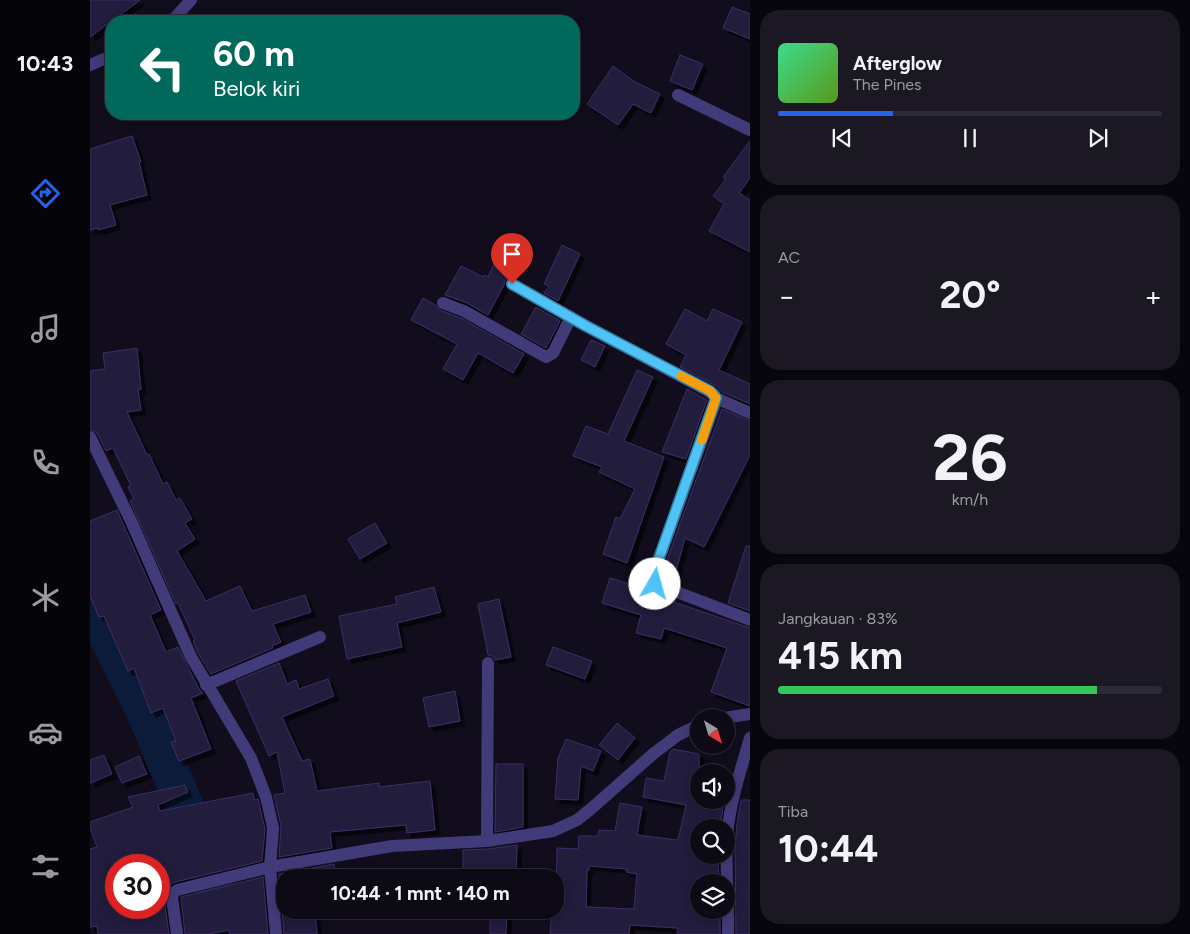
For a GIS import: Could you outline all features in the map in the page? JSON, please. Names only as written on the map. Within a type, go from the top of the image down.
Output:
[{"type":"street","points":[[177,15],[191,0]]},
{"type":"street","points":[[90,65],[105,59]]},
{"type":"street","points":[[678,95],[750,130]]},
{"type":"street","points":[[512,284],[710,391],[716,398],[750,413]]},
{"type":"street","points":[[443,303],[464,311],[546,357],[553,353],[571,317]]},
{"type":"street","points":[[716,398],[653,575],[653,581],[655,584],[750,620]]},
{"type":"street","points":[[90,437],[191,657],[251,758],[266,797],[273,828],[270,867],[276,934]]},
{"type":"street","points":[[206,685],[320,637]]},
{"type":"street","points":[[487,841],[488,663]]},
{"type":"street","points":[[735,716],[750,714]]},
{"type":"street","points":[[177,934],[172,898],[173,893],[177,890],[270,867],[392,846],[487,841],[553,832],[576,820],[654,754],[678,735],[690,729]]},
{"type":"street","points":[[728,934],[727,833],[731,809],[750,738]]},
{"type":"building","points":[[90,0],[140,0],[120,15],[105,15],[105,26],[90,37]]},
{"type":"building","points":[[732,7],[750,14],[750,39],[723,28]]},
{"type":"building","points":[[680,55],[703,64],[692,90],[670,81]]},
{"type":"building","points":[[613,66],[635,82],[660,94],[651,113],[633,104],[618,125],[587,104]]},
{"type":"building","points":[[132,136],[141,162],[139,162],[147,195],[110,205],[116,225],[98,230],[98,228],[90,230],[90,149]]},
{"type":"building","points":[[750,141],[750,178],[739,193],[750,200],[750,252],[709,231],[724,204],[713,196],[726,179],[723,177]]},
{"type":"building","points":[[506,237],[525,246],[511,276],[505,280],[488,315],[467,303],[445,295],[461,266],[483,277],[484,275],[488,277]]},
{"type":"building","points":[[562,245],[580,254],[558,301],[544,293],[549,286],[544,284]]},
{"type":"building","points":[[423,298],[440,310],[461,318],[524,354],[513,373],[478,353],[463,380],[443,369],[457,344],[411,320]]},
{"type":"building","points":[[536,307],[560,321],[546,348],[521,334]]},
{"type":"building","points":[[685,309],[707,321],[713,309],[742,322],[719,370],[750,384],[750,404],[722,392],[718,387],[680,367],[686,355],[666,344]]},
{"type":"building","points":[[591,340],[605,346],[595,367],[581,360]]},
{"type":"building","points":[[137,348],[141,389],[138,390],[141,410],[127,412],[163,484],[167,482],[176,500],[180,498],[192,519],[185,523],[195,539],[177,551],[206,601],[240,586],[252,611],[305,595],[311,612],[273,624],[281,642],[272,646],[273,648],[211,674],[198,653],[193,641],[195,640],[178,603],[176,604],[130,501],[134,499],[128,487],[131,486],[113,448],[106,451],[97,433],[90,429],[90,371],[105,369],[103,353]]},
{"type":"building","points":[[637,370],[653,377],[624,441],[664,457],[627,563],[603,554],[616,517],[620,519],[635,489],[599,472],[602,467],[573,456],[586,426],[608,434]]},
{"type":"building","points":[[687,389],[707,400],[686,459],[662,452]]},
{"type":"building","points":[[722,409],[750,421],[750,455],[704,547],[685,538],[673,582],[661,576]]},
{"type":"building","points":[[117,510],[161,610],[150,615],[166,652],[178,647],[199,689],[203,693],[191,698],[211,749],[179,761],[171,742],[176,741],[163,708],[151,713],[134,668],[128,671],[104,616],[99,617],[90,595],[90,521]]},
{"type":"building","points":[[375,523],[387,543],[360,559],[348,539]]},
{"type":"building","points":[[746,546],[750,546],[750,611],[728,603]]},
{"type":"building","points":[[610,578],[652,591],[668,598],[668,600],[750,628],[750,706],[711,692],[727,648],[664,628],[661,639],[636,633],[641,615],[602,603]]},
{"type":"building","points":[[434,587],[441,612],[397,623],[402,647],[347,659],[339,616],[397,604],[395,597]]},
{"type":"building","points":[[499,599],[511,657],[495,660],[492,656],[488,655],[478,604]]},
{"type":"building","points":[[553,647],[592,661],[585,679],[546,665]]},
{"type":"building","points":[[279,663],[287,684],[296,680],[299,689],[328,679],[334,696],[282,717],[302,761],[310,759],[317,791],[379,783],[379,787],[430,781],[435,830],[407,833],[406,825],[330,832],[332,848],[279,857],[281,826],[274,795],[285,793],[277,752],[269,756],[236,681]]},
{"type":"building","points":[[455,691],[460,721],[429,727],[423,698]]},
{"type":"building","points":[[617,723],[635,738],[618,760],[599,745]]},
{"type":"building","points":[[566,739],[601,751],[593,771],[581,766],[578,800],[555,799],[558,758]]},
{"type":"building","points":[[673,749],[690,752],[690,754],[699,754],[699,764],[690,764],[690,809],[723,809],[721,819],[690,819],[690,864],[718,864],[719,874],[690,874],[690,919],[720,919],[720,934],[677,934],[678,928],[630,925],[629,934],[550,934],[551,919],[564,919],[564,869],[557,869],[557,848],[578,849],[579,836],[598,836],[599,830],[615,831],[620,803],[642,807],[637,835],[678,840],[686,805],[643,797],[646,778],[664,781],[670,752]],"holes":[[[589,866],[627,869],[626,872],[637,874],[634,909],[586,907],[587,870],[589,870]]]},
{"type":"building","points":[[104,755],[112,774],[90,783],[90,760]]},
{"type":"building","points":[[139,756],[147,774],[122,783],[115,767]]},
{"type":"building","points":[[496,764],[523,764],[523,827],[495,832]]},
{"type":"building","points":[[185,785],[188,792],[158,805],[160,811],[253,793],[254,800],[258,799],[265,829],[262,861],[175,882],[170,885],[170,854],[105,854],[105,919],[167,919],[169,934],[98,934],[97,926],[90,927],[90,849],[97,847],[90,822],[133,807],[128,797]]},
{"type":"building","points":[[741,800],[750,800],[750,934],[736,934],[735,848]]},
{"type":"building","points":[[517,845],[516,869],[463,869],[463,850]]},
{"type":"building","points":[[334,864],[335,869],[306,869]]},
{"type":"building","points":[[263,877],[268,934],[230,934],[229,930],[208,934],[185,934],[181,897]]},
{"type":"building","points":[[283,919],[316,919],[317,934],[284,934]]},
{"type":"building","points":[[490,919],[507,919],[506,934],[490,934]]},
{"type":"waterway","points":[[90,601],[144,709],[195,831],[223,920],[225,934]]},
{"type":"slow traffic","points":[[681,376],[710,391],[716,398],[702,440]]},
{"type":"route","points":[[512,284],[586,326],[710,391],[716,398],[653,575],[655,584]]}]
